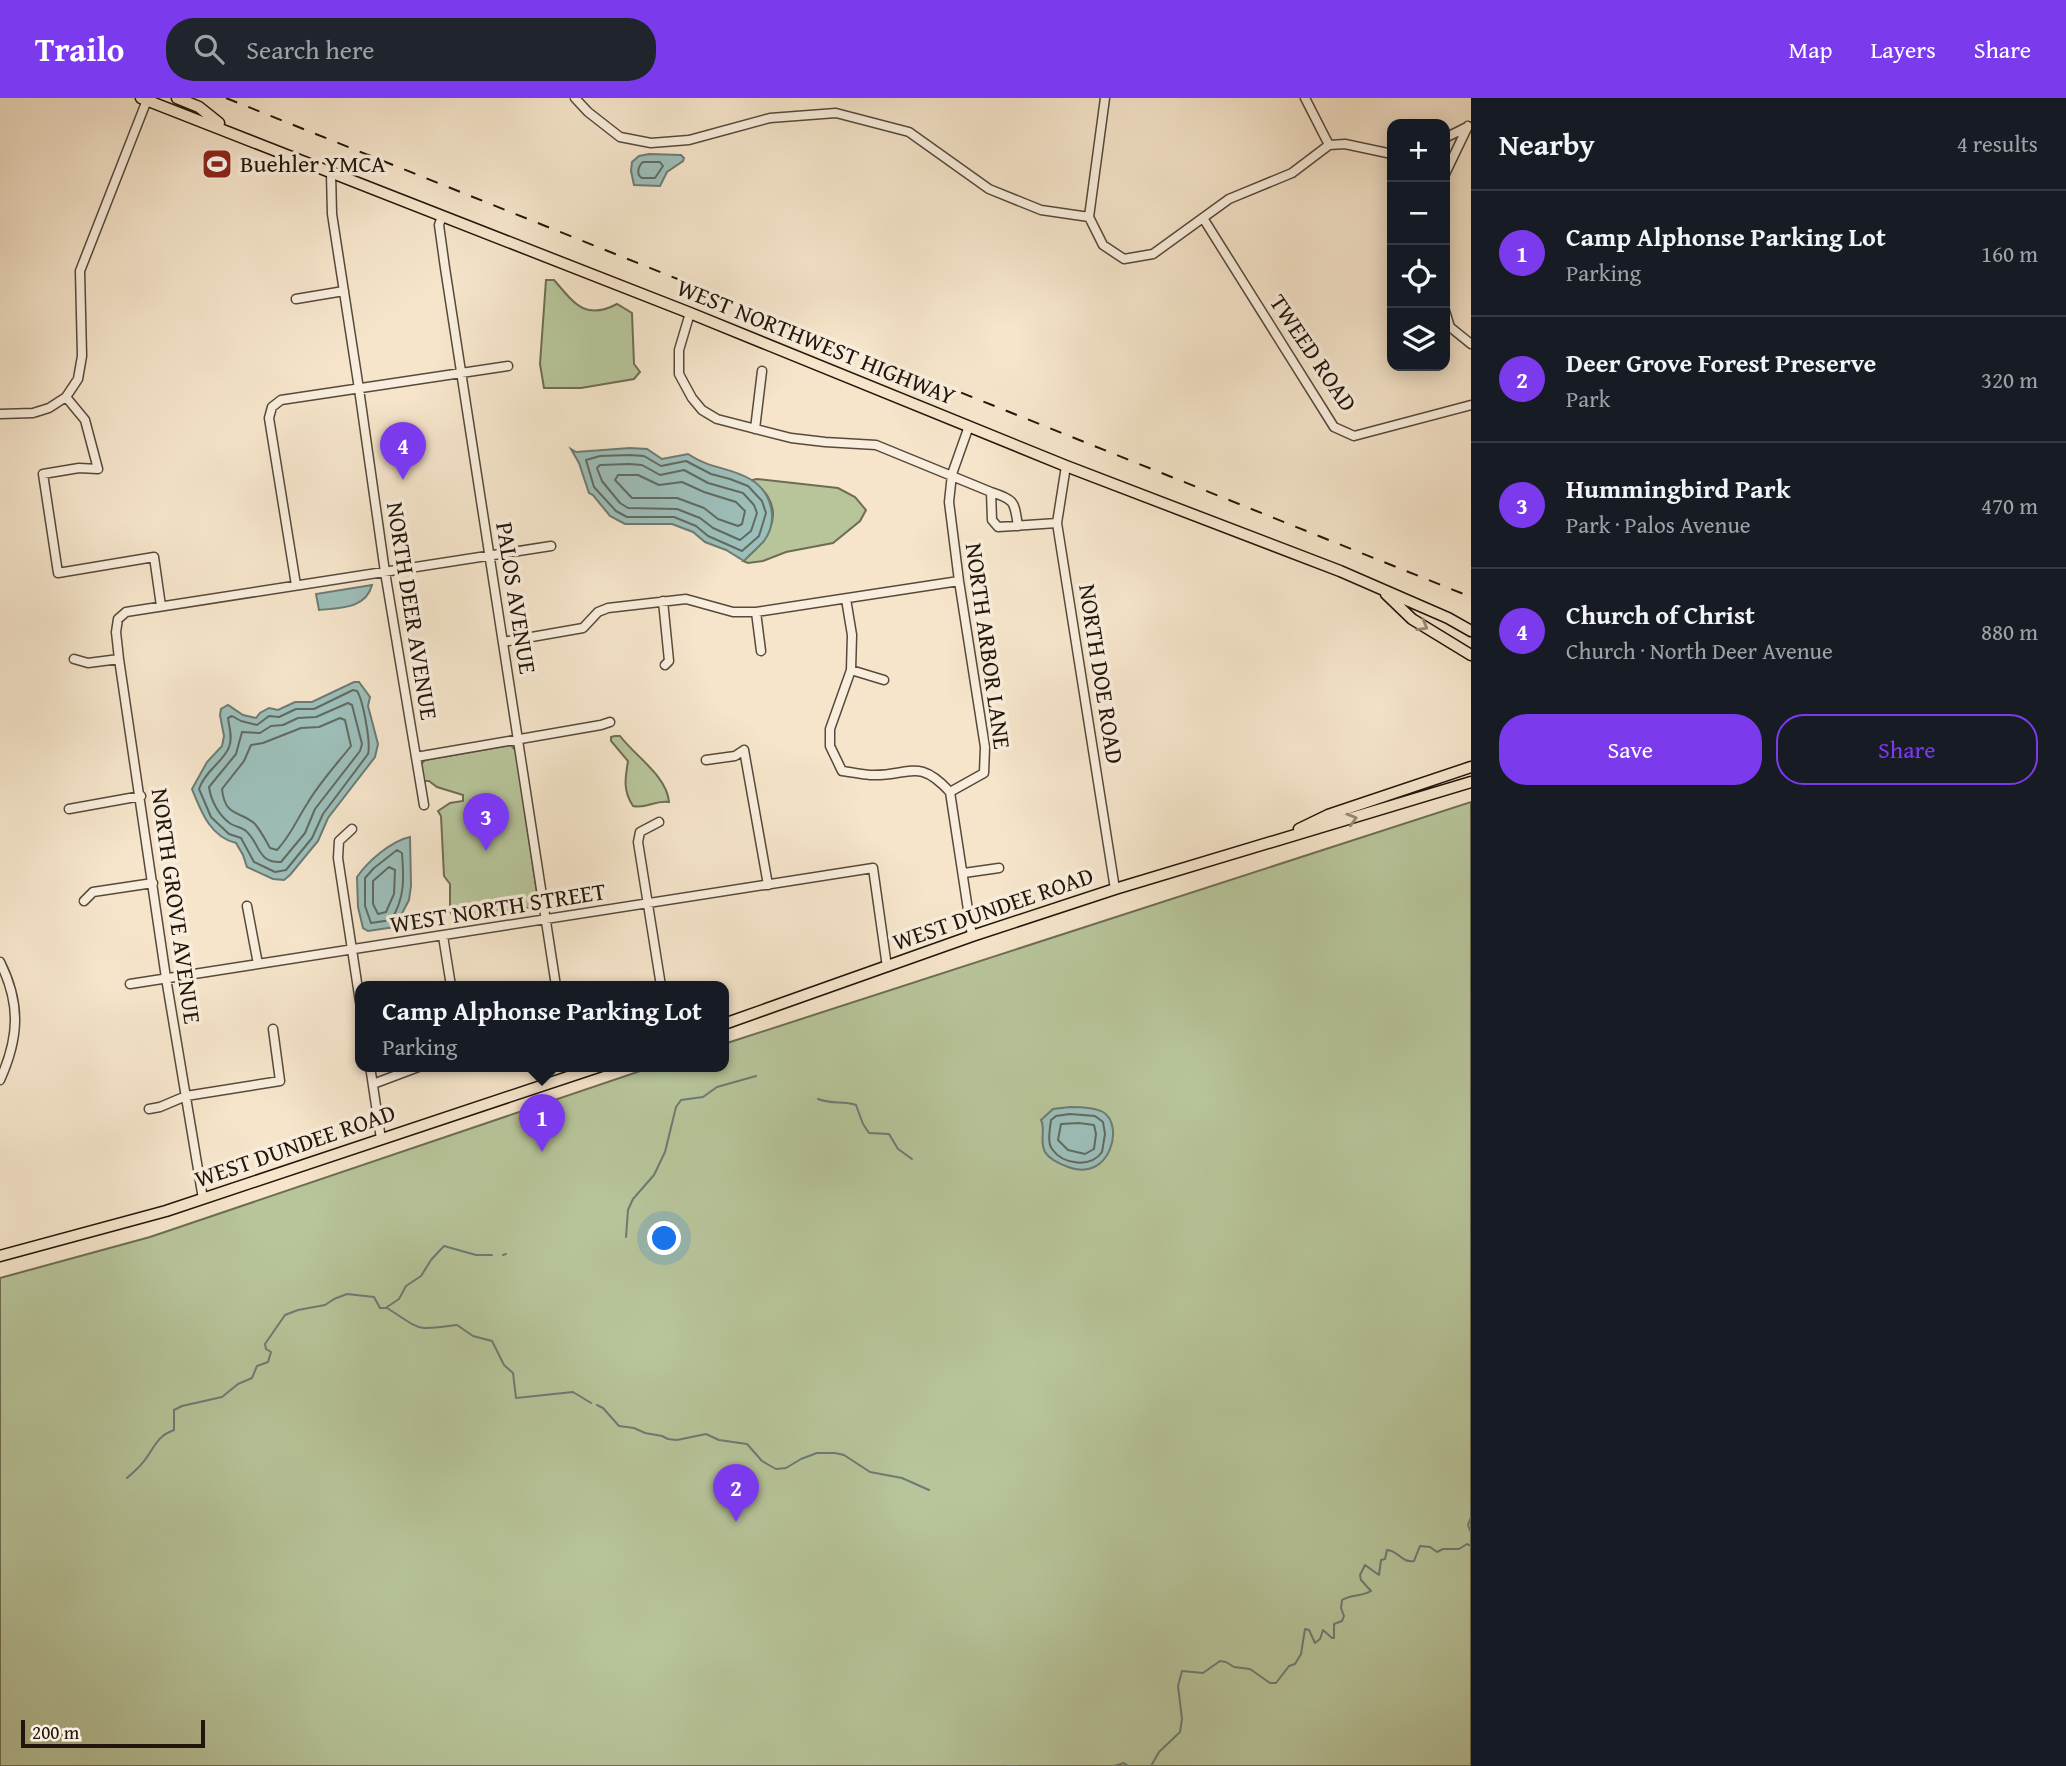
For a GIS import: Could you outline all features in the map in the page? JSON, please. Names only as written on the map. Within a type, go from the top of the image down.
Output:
[{"type":"main road","points":[[177,98],[200,107],[228,130]]},
{"type":"main road","name":"WEST NORTHWEST HIGHWAY","points":[[144,99],[691,313],[1066,466],[1340,571],[1448,618],[1471,631]]},
{"type":"main road","points":[[1381,589],[1412,619],[1471,655]]},
{"type":"main road","points":[[1448,618],[1471,624]]},
{"type":"main road","name":"WEST DUNDEE ROAD","points":[[1277,839],[1328,816],[1471,767]]},
{"type":"main road","name":"WEST DUNDEE ROAD","points":[[729,1022],[972,936],[1115,889],[1471,782]]},
{"type":"main road","name":"WEST DUNDEE ROAD","points":[[0,1256],[203,1199],[568,1072]]},
{"type":"street","points":[[575,98],[588,112],[620,136],[652,143],[689,140],[770,118],[836,113],[909,132],[996,192],[1041,210],[1089,217]]},
{"type":"street","points":[[1105,98],[1089,217],[1103,245],[1124,259],[1153,254],[1229,199],[1292,173],[1329,145],[1345,144],[1387,153]]},
{"type":"street","points":[[1305,98],[1329,145]]},
{"type":"street","points":[[0,414],[33,413],[49,408],[66,397],[78,379],[82,356],[80,271],[144,99]]},
{"type":"street","points":[[1450,135],[1469,125]]},
{"type":"street","points":[[1450,164],[1469,125]]},
{"type":"street","name":"NORTH DEER AVENUE","points":[[331,173],[331,214],[385,572],[424,805]]},
{"type":"street","name":"PALOS AVENUE","points":[[442,216],[439,225],[443,257],[555,981]]},
{"type":"street","name":"TWEED ROAD","points":[[1203,218],[1334,427],[1354,436],[1471,405]]},
{"type":"street","points":[[296,299],[344,291]]},
{"type":"street","points":[[691,313],[679,350],[679,374],[684,388],[702,410],[717,419],[791,438],[876,445],[1009,498],[1013,502],[1018,526]]},
{"type":"street","points":[[1450,327],[1471,344]]},
{"type":"street","points":[[296,585],[269,418],[272,407],[281,400],[508,366]]},
{"type":"street","points":[[755,429],[762,371]]},
{"type":"street","points":[[66,397],[85,420],[98,469],[79,468],[43,474],[58,573],[153,557],[161,606],[551,546]]},
{"type":"street","name":"NORTH ARBOR LANE","points":[[950,792],[984,774],[985,747],[949,502],[952,474],[969,426]]},
{"type":"street","name":"NORTH DOE ROAD","points":[[1066,466],[1057,523],[1115,889]]},
{"type":"street","points":[[991,492],[992,520],[998,527],[1057,523]]},
{"type":"street","points":[[503,642],[583,628],[598,612],[608,608],[686,599],[733,612],[756,612],[959,581]]},
{"type":"street","points":[[846,599],[852,635],[851,670],[830,729],[830,746],[842,771],[871,775],[913,769],[937,778],[950,792],[972,936]]},
{"type":"street","points":[[663,601],[669,662],[665,664]]},
{"type":"street","name":"NORTH GROVE AVENUE","points":[[161,606],[126,612],[118,619],[119,659],[166,978],[203,1199]]},
{"type":"street","points":[[756,612],[761,651]]},
{"type":"street","points":[[74,659],[88,663],[119,659]]},
{"type":"street","points":[[851,670],[884,680]]},
{"type":"street","points":[[416,757],[610,722]]},
{"type":"street","points":[[706,760],[735,756],[744,750],[768,885]]},
{"type":"street","points":[[69,809],[141,796]]},
{"type":"street","points":[[659,822],[640,832],[638,842],[660,981]]},
{"type":"street","points":[[352,829],[339,841],[338,858],[357,981]]},
{"type":"street","name":"WEST NORTH STREET","points":[[130,984],[873,868],[887,967]]},
{"type":"street","points":[[964,873],[999,868]]},
{"type":"street","points":[[84,901],[93,892],[153,883]]},
{"type":"street","points":[[247,906],[258,964]]},
{"type":"street","points":[[443,936],[450,981]]},
{"type":"street","points":[[0,962],[11,988],[16,1023],[13,1050],[0,1080]]},
{"type":"street","points":[[149,1109],[186,1096],[280,1081],[273,1029]]},
{"type":"street","points":[[371,1072],[381,1139]]},
{"type":"street","points":[[373,1084],[405,1072]]},
{"type":"green space","points":[[546,280],[554,280],[574,302],[588,310],[606,309],[617,304],[632,313],[634,364],[640,372],[634,379],[581,388],[544,388],[540,364]]},
{"type":"green space","points":[[752,480],[838,488],[855,497],[866,510],[860,521],[833,543],[748,563],[743,561],[763,541],[773,515],[768,497]]},
{"type":"green space","points":[[620,736],[657,775],[669,802],[633,806],[626,785],[628,761],[611,741],[611,737]]},
{"type":"green space","points":[[511,745],[516,751],[539,906],[464,919],[453,916],[450,912],[450,884],[444,876],[441,816],[438,811],[450,803],[463,801],[463,795],[423,781],[421,764],[425,760]]},
{"type":"green space","points":[[1471,802],[1471,1766],[0,1766],[0,1278],[150,1237],[637,1072],[729,1072],[729,1042]]},
{"type":"water","points":[[681,155],[684,158],[667,172],[660,186],[634,185],[632,162],[639,156]]},
{"type":"water","points":[[571,449],[576,452],[647,449],[662,459],[688,454],[704,463],[750,479],[764,491],[771,507],[771,524],[764,541],[744,561],[705,542],[693,532],[672,524],[625,524],[610,516],[589,493],[579,463]]},
{"type":"water","points":[[372,585],[369,593],[358,603],[343,608],[319,610],[316,594]]},
{"type":"water","points":[[359,682],[370,697],[368,706],[378,744],[375,757],[328,818],[318,841],[290,875],[284,880],[273,879],[247,867],[236,843],[219,835],[208,822],[192,789],[207,762],[222,746],[224,736],[221,709],[228,705],[243,715],[256,718],[269,708],[278,710],[295,702],[312,702]]},
{"type":"water","points":[[410,837],[409,900],[395,927],[368,931],[363,928],[358,907],[357,877],[380,852]]},
{"type":"water","points":[[1053,1109],[1095,1109],[1110,1119],[1113,1139],[1110,1150],[1094,1167],[1082,1170],[1068,1167],[1052,1159],[1043,1148],[1041,1120]]},
{"type":"waterway","points":[[626,1237],[628,1210],[633,1199],[654,1175],[665,1152],[676,1107],[681,1100],[703,1097],[717,1087],[756,1076]]},
{"type":"waterway","points":[[818,1099],[856,1105],[869,1133],[889,1134],[898,1149],[912,1159]]},
{"type":"waterway","points":[[387,1307],[399,1299],[406,1286],[421,1276],[444,1246],[476,1255],[492,1255]]},
{"type":"waterway","points":[[127,1478],[143,1463],[155,1444],[174,1430],[174,1410],[222,1397],[238,1384],[252,1378],[257,1366],[268,1362],[271,1352],[266,1349],[265,1344],[285,1315],[325,1305],[347,1294],[374,1297],[380,1308],[387,1308],[419,1327],[457,1325],[473,1336],[492,1341],[504,1365],[513,1373],[516,1398],[573,1392],[591,1403]]},
{"type":"waterway","points":[[597,1405],[619,1426],[668,1439],[677,1440],[706,1434],[719,1440],[747,1444],[762,1461],[776,1469],[786,1468],[817,1453],[835,1453],[844,1455],[870,1472],[902,1478],[929,1490]]},
{"type":"waterway","points":[[1471,1517],[1468,1525],[1471,1533]]},
{"type":"waterway","points":[[1151,1766],[1159,1752],[1180,1732],[1182,1719],[1178,1686],[1182,1671],[1203,1673],[1220,1661],[1234,1667],[1250,1669],[1270,1683],[1276,1683],[1301,1654],[1305,1629],[1309,1630],[1315,1643],[1320,1639],[1323,1630],[1334,1638],[1334,1624],[1342,1621],[1344,1616],[1342,1600],[1371,1591],[1361,1580],[1360,1575],[1365,1565],[1379,1575],[1381,1560],[1385,1559],[1387,1550],[1414,1561],[1420,1546],[1430,1547],[1437,1552],[1443,1549],[1459,1549],[1467,1544],[1471,1546]]},
{"type":"waterway","points":[[1114,1766],[1124,1763],[1128,1766]]},
{"type":"waterway","points":[[1008,1766],[1017,1766]]},
{"type":"railway","points":[[226,98],[1471,597]]},
{"type":"place","name":"Buehler YMCA","points":[[217,164]]},
{"type":"place","name":"Church of Christ","points":[[403,480]]},
{"type":"place","name":"Hummingbird Park","points":[[486,851]]},
{"type":"place","name":"Camp Alphonse Parking Lot","points":[[542,1152]]},
{"type":"place","name":"Deer Grove Forest Preserve","points":[[736,1522]]}]
